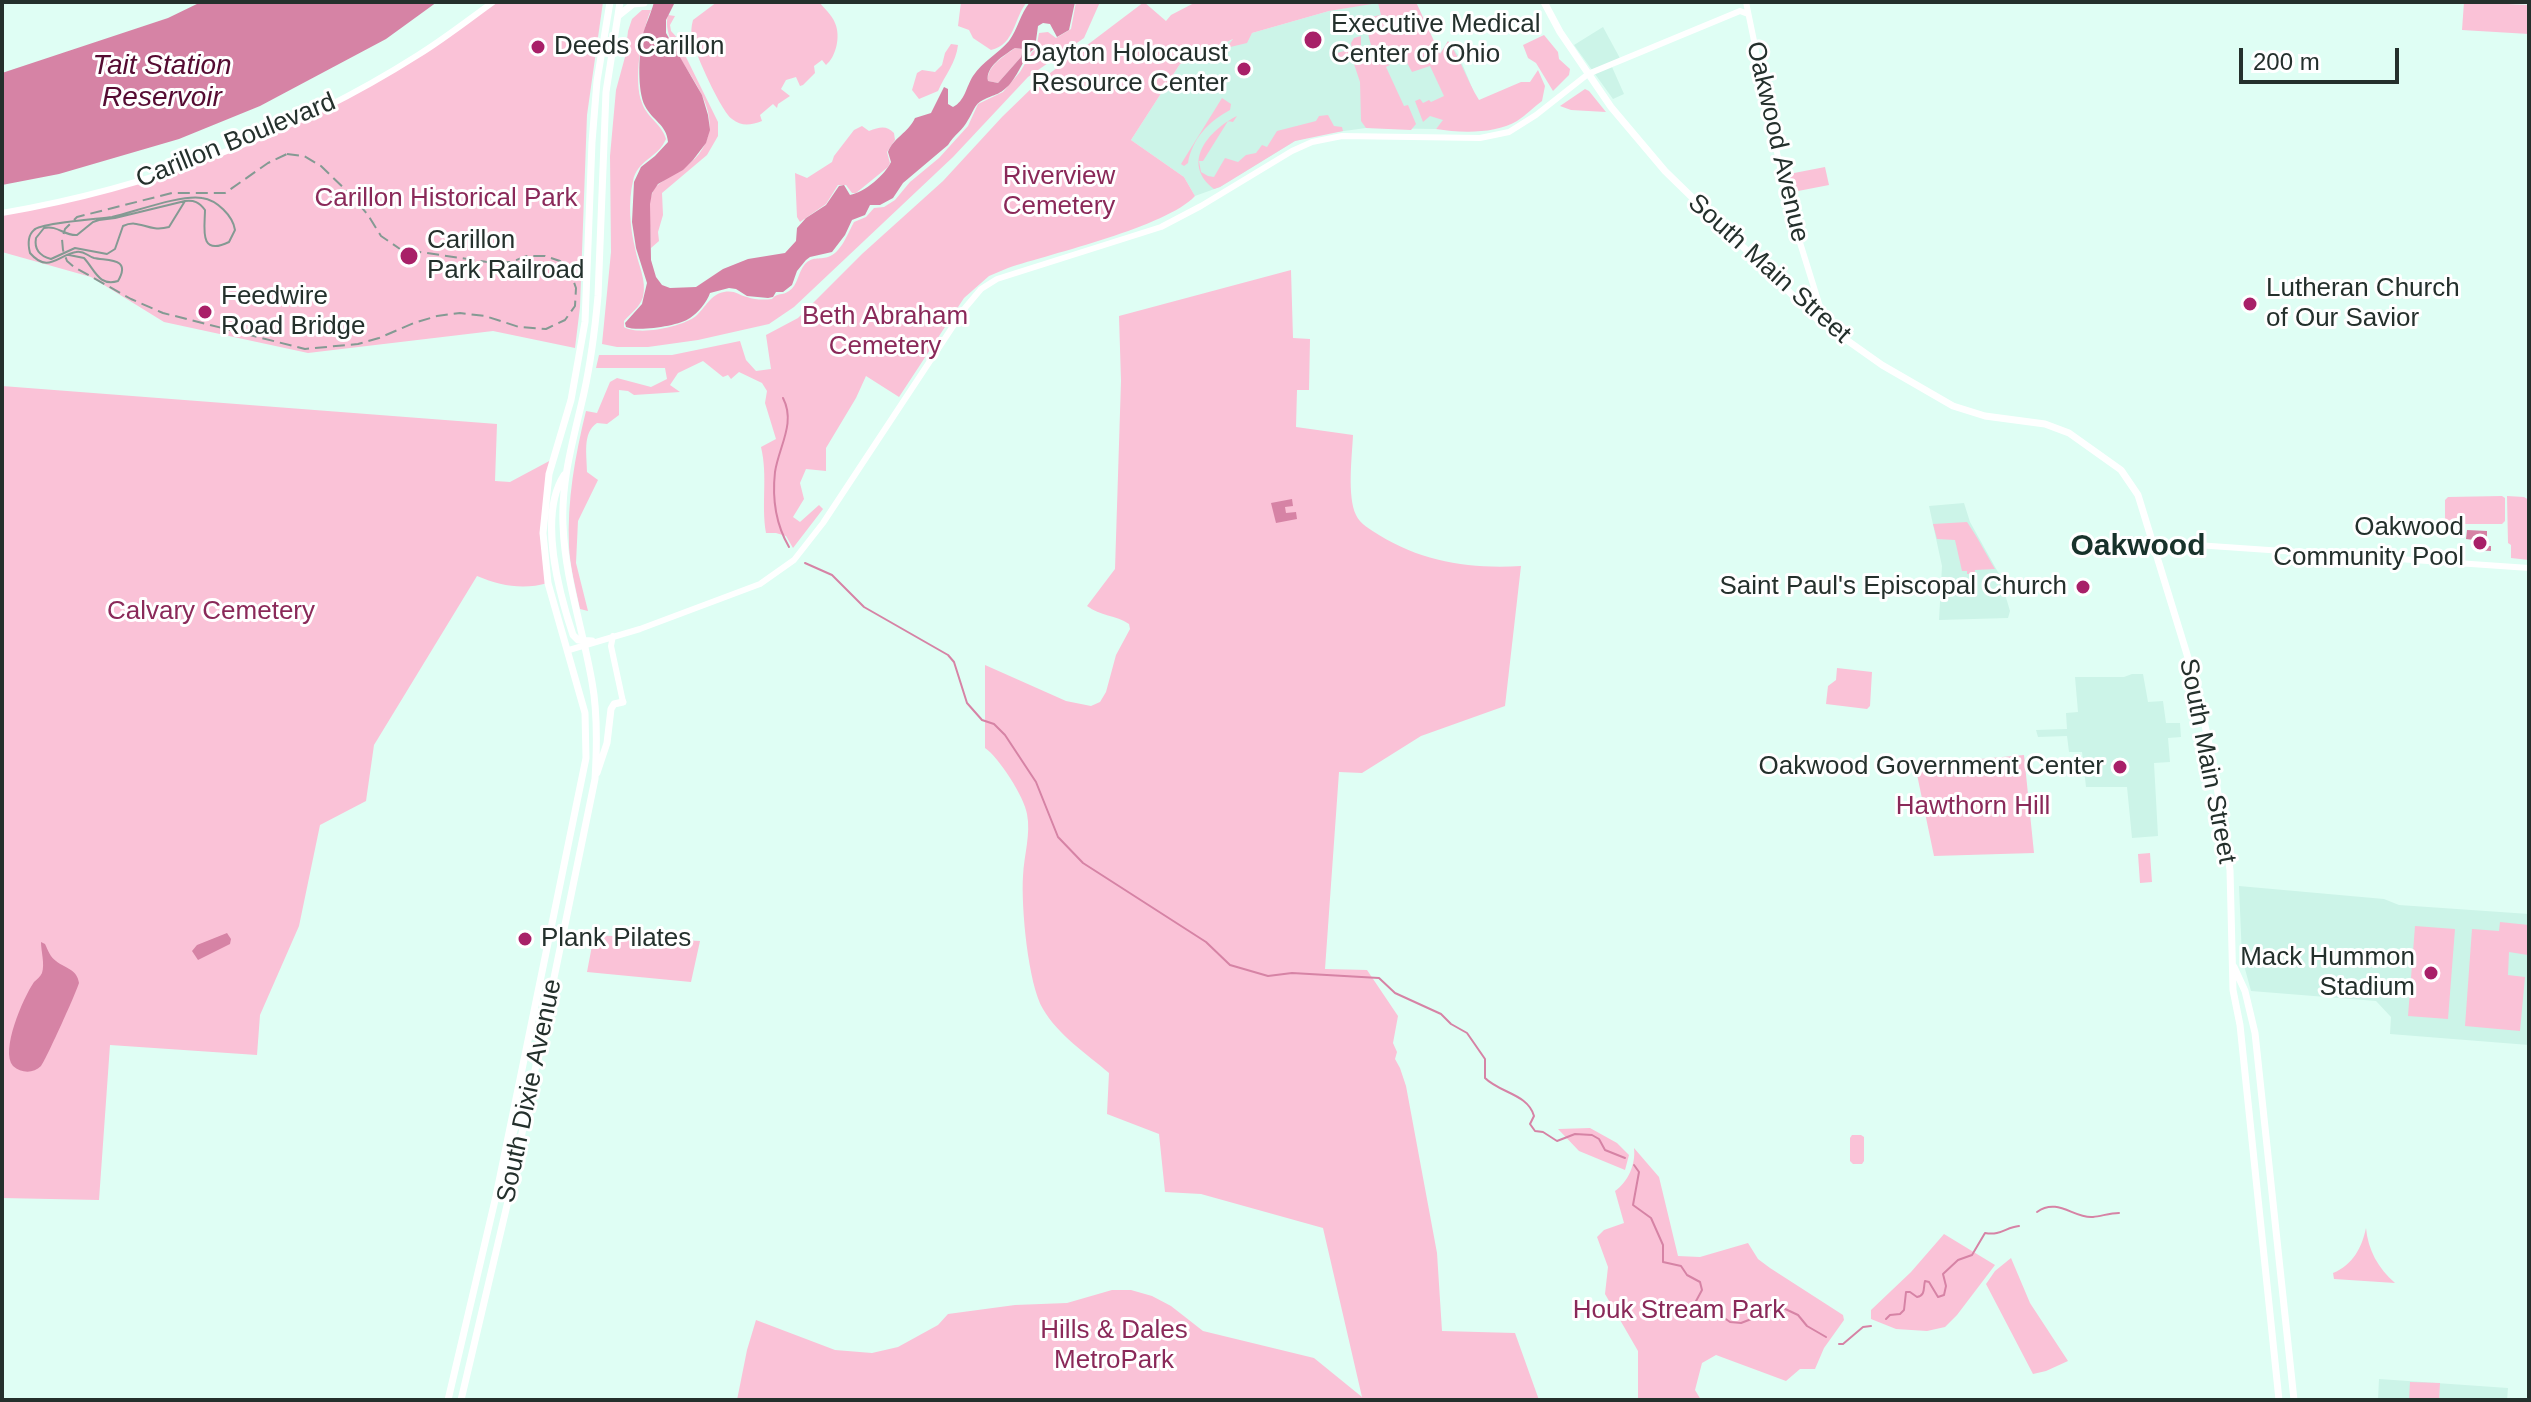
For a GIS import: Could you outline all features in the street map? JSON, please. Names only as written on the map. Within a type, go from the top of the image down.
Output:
[{"type":"main road","name":"Carillon Boulevard","points":[[2,213],[72,200],[152,178],[287,126],[394,70],[493,2]]},
{"type":"main road","name":"South Dixie Avenue","points":[[448,1400],[495,1200],[586,758],[587,728],[577,679],[548,583],[544,512],[549,474],[571,400],[585,322],[592,142],[597,81],[610,2]]},
{"type":"main road","points":[[585,642],[573,635],[560,593],[552,543],[558,484],[565,473],[595,330],[606,92],[620,2]]},
{"type":"main road","name":"Oakwood Avenue","points":[[1746,2],[1793,223],[1826,326]]},
{"type":"main road","points":[[616,18],[633,4],[644,3]]},
{"type":"main road","name":"South Main Street","points":[[1542,3],[1611,107],[1672,179],[1826,326],[1939,400],[1985,416],[2045,424],[2079,439],[2128,478],[2138,495],[2200,698],[2230,870],[2233,965]]},
{"type":"main road","points":[[569,650],[585,642],[640,629],[744,591],[769,579],[794,560],[823,523],[965,308],[981,289],[997,279],[1161,227],[1312,142],[1342,136],[1480,138],[1509,132],[1588,74],[1740,11],[1748,14]]},
{"type":"main road","name":"South Dixie Avenue","points":[[461,1400],[511,1187],[508,1170],[511,1149],[518,1119],[527,1103],[595,779],[597,735],[593,685],[564,546],[565,473]]},
{"type":"main road","points":[[2153,542],[2529,568]]},
{"type":"main road","points":[[595,779],[611,726],[611,709],[614,704],[623,702],[611,646],[613,636]]},
{"type":"main road","points":[[2233,965],[2233,990],[2240,1025],[2279,1400]]},
{"type":"main road","points":[[2233,965],[2245,991],[2255,1033],[2294,1400]]},
{"type":"shaded area","points":[[1379,2],[1441,54],[1448,41],[1459,56],[1473,90],[1436,129],[1366,128],[1295,141],[1220,187],[1195,196],[1184,177],[1131,140],[1180,64],[1252,33],[1329,11]]},
{"type":"shaded area","points":[[1603,27],[1622,62],[1612,67],[1624,94],[1613,99],[1574,45]]},
{"type":"shaded area","points":[[1964,503],[1970,522],[1999,574],[2010,611],[2008,618],[1939,620],[1942,566],[1929,506]]},
{"type":"shaded area","points":[[2143,674],[2148,702],[2163,701],[2166,723],[2180,723],[2181,737],[2168,738],[2170,762],[2154,763],[2158,836],[2132,838],[2127,787],[2086,787],[2082,752],[2069,752],[2067,736],[2038,737],[2036,730],[2067,729],[2066,713],[2078,712],[2075,677],[2124,677]]},
{"type":"shaded area","points":[[2239,886],[2384,899],[2399,905],[2529,914],[2529,1045],[2390,1034],[2391,1017],[2376,1001],[2251,991],[2242,958]]},
{"type":"shaded area","points":[[2379,1379],[2508,1388],[2507,1400],[2378,1400]]},
{"type":"green space","name":"Carillon Historical Park","points":[[493,2],[603,2],[587,115],[580,307],[575,348],[493,331],[308,353],[164,322],[91,277],[2,252],[2,213],[126,185],[287,126],[394,70]]},
{"type":"green space","points":[[717,2],[819,2],[837,28],[835,52],[826,65],[822,60],[814,66],[815,73],[803,85],[800,86],[796,77],[786,80],[781,89],[790,96],[777,108],[773,104],[760,115],[762,121],[754,124],[736,122],[715,94],[692,39],[693,20]]},
{"type":"green space","points":[[961,2],[1027,2],[1010,37],[991,50],[973,38],[969,30],[958,26]]},
{"type":"green space","points":[[1076,2],[1100,2],[1084,38],[1028,77],[953,157],[794,307],[769,324],[698,340],[648,347],[602,344],[611,252],[610,156],[616,90],[628,31],[632,19],[642,10],[651,10],[639,57],[639,94],[644,108],[666,139],[639,168],[631,189],[632,232],[644,291],[640,304],[624,321],[624,327],[640,331],[690,320],[719,293],[734,292],[763,300],[789,291],[805,264],[833,255],[854,222],[866,217],[874,208],[884,207],[895,200],[968,126],[978,104],[1003,92],[1036,49],[1039,33],[1048,32],[1056,38],[1071,29]]},
{"type":"green space","points":[[1144,2],[1166,21],[1196,2],[1416,2],[1440,54],[1448,41],[1479,100],[1521,82],[1530,82],[1538,70],[1545,86],[1542,101],[1517,121],[1488,130],[1467,132],[1436,129],[1443,120],[1430,116],[1423,122],[1415,101],[1431,102],[1444,96],[1430,66],[1412,72],[1405,59],[1398,61],[1372,47],[1368,32],[1373,30],[1370,17],[1381,15],[1378,3],[1329,11],[1252,33],[1247,43],[1226,48],[1233,39],[1180,64],[1131,140],[1184,177],[1195,196],[1160,218],[1135,228],[989,276],[964,298],[899,397],[866,376],[826,448],[826,471],[806,469],[800,483],[804,499],[793,517],[800,522],[819,505],[823,509],[793,548],[786,536],[766,533],[761,447],[776,439],[765,403],[767,391],[762,383],[739,372],[731,379],[728,375],[723,377],[703,361],[678,373],[670,385],[680,392],[634,395],[619,390],[619,415],[607,424],[597,423],[587,438],[587,472],[598,480],[578,521],[576,563],[588,611],[580,609],[569,547],[569,512],[586,411],[597,413],[610,382],[617,378],[651,387],[667,379],[665,368],[596,368],[599,355],[672,355],[740,341],[746,360],[756,371],[771,369],[766,335],[798,318],[862,254],[943,181],[1037,83]]},
{"type":"green space","points":[[2464,2],[2529,5],[2529,34],[2462,30]]},
{"type":"green space","points":[[668,15],[675,16],[670,25],[671,31],[682,43],[718,122],[718,136],[707,155],[662,193],[659,241],[651,248],[649,203],[654,188],[694,159],[708,135],[709,116],[703,98],[674,46],[668,30]]},
{"type":"green space","points":[[1544,35],[1558,52],[1559,59],[1570,69],[1569,75],[1553,91],[1536,63],[1528,58],[1523,45]]},
{"type":"green space","points":[[1361,36],[1361,46],[1349,59],[1329,55],[1352,49],[1354,38]]},
{"type":"green space","points":[[951,44],[958,45],[957,51],[938,91],[919,99],[912,90],[917,73],[922,70],[935,72],[942,65]]},
{"type":"green space","points":[[1015,48],[1023,49],[1021,57],[998,83],[988,81],[993,67]]},
{"type":"green space","points":[[1366,56],[1390,65],[1386,67],[1416,124],[1411,130],[1366,128],[1361,121],[1360,82],[1354,64],[1360,57]]},
{"type":"green space","points":[[1585,89],[1606,112],[1571,110],[1560,106]]},
{"type":"green space","points":[[1222,98],[1231,104],[1230,110],[1203,132],[1184,166],[1181,164]]},
{"type":"green space","points":[[1328,115],[1334,126],[1342,127],[1343,131],[1295,141],[1214,189],[1204,179],[1199,169],[1199,161],[1201,172],[1214,177],[1225,158],[1238,162],[1246,155],[1256,153],[1262,145],[1267,147],[1277,131],[1316,121],[1319,116]]},
{"type":"green space","points":[[1228,121],[1203,161],[1199,161],[1208,138]]},
{"type":"green space","points":[[862,126],[869,131],[883,128],[894,133],[895,140],[887,152],[888,167],[856,193],[852,193],[846,185],[838,185],[826,204],[800,222],[797,217],[795,173],[807,178],[832,162],[854,130]]},
{"type":"green space","points":[[1825,167],[1829,185],[1793,192],[1789,174]]},
{"type":"green space","name":"Hills & Dales MetroPark","points":[[1291,270],[1293,338],[1310,339],[1309,390],[1297,390],[1296,427],[1353,435],[1351,487],[1353,507],[1358,518],[1369,529],[1413,552],[1465,565],[1521,566],[1505,706],[1421,736],[1362,773],[1339,772],[1325,969],[1367,970],[1398,1016],[1393,1043],[1397,1052],[1395,1059],[1406,1086],[1437,1253],[1442,1331],[1515,1333],[1539,1400],[737,1400],[756,1320],[835,1350],[872,1353],[898,1347],[938,1325],[948,1314],[1015,1305],[1067,1303],[1112,1290],[1131,1290],[1152,1296],[1171,1306],[1203,1331],[1314,1358],[1362,1397],[1323,1228],[1201,1194],[1165,1192],[1159,1134],[1107,1114],[1109,1073],[1065,1036],[1043,1009],[1033,982],[1024,925],[1027,814],[1010,778],[985,748],[985,665],[1066,701],[1091,706],[1100,702],[1106,692],[1116,655],[1130,629],[1124,621],[1087,606],[1115,569],[1121,381],[1119,316]]},
{"type":"green space","name":"Calvary Cemetery","points":[[2,386],[497,424],[495,481],[510,482],[553,459],[544,512],[548,583],[512,586],[477,576],[374,745],[366,801],[320,825],[299,926],[260,1015],[257,1055],[110,1045],[99,1200],[2,1198]]},
{"type":"green space","points":[[2507,496],[2529,500],[2529,560],[2511,558]]},
{"type":"green space","points":[[2448,497],[2505,498],[2505,521],[2502,524],[2449,524],[2445,521],[2445,500]]},
{"type":"green space","points":[[1967,522],[1995,569],[1975,570],[1975,574],[1967,574],[1967,571],[1962,571],[1955,540],[1937,539],[1933,524]]},
{"type":"green space","points":[[1837,668],[1872,672],[1870,706],[1867,709],[1826,704],[1828,686],[1836,680]]},
{"type":"green space","name":"Hawthorn Hill","points":[[2024,755],[2034,853],[1934,856],[1915,765]]},
{"type":"green space","points":[[2150,853],[2152,882],[2140,883],[2138,854]]},
{"type":"green space","points":[[2500,922],[2529,925],[2528,955],[2509,952],[2508,975],[2525,977],[2520,1031],[2465,1026],[2472,929],[2499,931]]},
{"type":"green space","name":"Mack Hummon Stadium","points":[[2415,926],[2455,929],[2448,1019],[2408,1016]]},
{"type":"green space","points":[[594,935],[700,941],[691,982],[587,972]]},
{"type":"green space","points":[[1590,1128],[1617,1143],[1629,1155],[1625,1170],[1579,1151],[1558,1129]]},
{"type":"green space","points":[[1852,1135],[1864,1137],[1862,1164],[1850,1161]]},
{"type":"green space","name":"Houk Stream Park","points":[[1634,1148],[1659,1177],[1678,1256],[1700,1257],[1748,1243],[1758,1259],[1843,1315],[1844,1320],[1824,1348],[1815,1369],[1800,1369],[1786,1381],[1716,1355],[1702,1363],[1695,1390],[1701,1400],[1638,1400],[1638,1351],[1605,1294],[1608,1267],[1597,1237],[1604,1230],[1624,1223],[1615,1191],[1630,1172]]},
{"type":"green space","points":[[2366,1228],[2375,1258],[2395,1283],[2334,1279],[2333,1273],[2356,1255]]},
{"type":"green space","points":[[1944,1234],[1995,1265],[1957,1315],[1945,1327],[1927,1331],[1896,1329],[1871,1319],[1871,1310],[1911,1272]]},
{"type":"green space","points":[[2011,1258],[2030,1303],[2068,1361],[2046,1371],[2033,1374],[1986,1284],[1995,1271]]},
{"type":"green space","points":[[2410,1382],[2440,1383],[2439,1400],[2409,1400]]},
{"type":"water","name":"Tait Station Reservoir","points":[[201,2],[437,2],[386,39],[260,106],[179,139],[59,174],[2,185],[2,73],[168,18]]},
{"type":"water","points":[[654,2],[675,2],[666,20],[666,33],[702,95],[710,130],[706,143],[693,160],[683,170],[658,184],[652,193],[651,260],[656,277],[662,285],[670,288],[696,287],[723,269],[748,259],[785,253],[796,241],[797,228],[826,205],[839,186],[844,185],[850,195],[868,187],[879,177],[891,162],[888,152],[893,143],[915,118],[931,113],[944,87],[948,89],[948,104],[953,107],[960,101],[977,71],[1009,41],[1030,2],[1075,2],[1069,30],[1057,37],[1050,24],[1038,26],[1035,48],[1010,84],[978,104],[948,145],[903,183],[893,198],[880,205],[870,205],[865,215],[852,220],[832,252],[806,260],[797,271],[792,285],[783,292],[776,292],[768,298],[747,296],[729,288],[710,293],[699,310],[685,321],[640,329],[626,327],[625,323],[642,304],[647,283],[632,222],[634,182],[641,167],[668,142],[665,131],[642,99],[639,73],[643,33]],"holes":[[[1015,48],[1023,49],[1021,57],[998,83],[988,81],[989,71],[996,62]]]},
{"type":"water","points":[[1292,499],[1293,506],[1285,507],[1286,513],[1296,512],[1297,519],[1276,523],[1271,503]]},
{"type":"water","name":"Oakwood Community Pool","points":[[2467,530],[2487,531],[2487,546],[2491,546],[2491,551],[2474,550],[2474,540],[2466,539]]},
{"type":"water","points":[[227,933],[230,944],[198,960],[192,951],[197,945]]},
{"type":"water","points":[[41,942],[54,959],[73,972],[79,983],[41,1066],[23,1071],[13,1066],[9,1049],[19,1012],[29,990],[42,973]]},
{"type":"waterway","points":[[783,398],[788,416],[775,472],[774,492],[778,520],[789,547]]},
{"type":"waterway","points":[[805,563],[832,575],[864,607],[948,655],[954,662],[967,703],[982,720],[994,724],[1005,735],[1036,782],[1058,837],[1083,863],[1206,942],[1230,965],[1268,976],[1292,973],[1379,978],[1395,993],[1441,1014],[1467,1033],[1485,1059],[1485,1078],[1526,1103],[1534,1116],[1530,1124],[1535,1131],[1543,1132],[1557,1141],[1575,1134],[1592,1135],[1599,1139],[1605,1150],[1625,1158]]},
{"type":"waterway","points":[[1634,1165],[1639,1172],[1633,1205],[1651,1218],[1663,1245],[1663,1262],[1681,1266],[1687,1275],[1700,1282],[1702,1290],[1695,1303],[1705,1317],[1723,1317],[1730,1322],[1741,1323],[1754,1318],[1761,1308],[1771,1310],[1781,1307],[1798,1315],[1807,1326],[1826,1337]]},
{"type":"waterway","points":[[2037,1212],[2052,1207],[2086,1217],[2119,1213]]},
{"type":"waterway","points":[[1886,1319],[1904,1310],[1906,1292],[1917,1297],[1922,1295],[1925,1281],[1929,1282],[1938,1297],[1944,1295],[1946,1286],[1943,1274],[1958,1260],[1972,1255],[1985,1233],[2019,1226]]},
{"type":"waterway","points":[[1839,1344],[1863,1327],[1871,1326]]},
{"type":"tram line","points":[[69,255],[84,258],[102,280],[118,281],[122,268],[111,260],[94,258],[81,252],[76,252],[48,263],[36,259],[30,253],[30,235],[47,225],[112,217],[193,197],[213,202],[228,214],[235,230],[229,242],[219,246],[208,243],[204,232],[205,210],[194,201],[185,201],[99,220],[77,235],[44,228],[36,238],[36,246],[41,254],[51,259],[75,248],[107,254],[115,249],[123,226],[169,227],[185,201]]},
{"type":"railway","points":[[287,154],[304,156],[321,166],[353,197],[381,236],[400,249],[494,263],[511,262],[527,256],[545,256],[560,261],[571,274],[576,288],[575,306],[565,320],[546,329],[519,327],[485,316],[460,313],[437,316],[358,344],[305,349],[163,313],[131,299],[67,261],[62,239],[65,229],[77,217],[172,193],[225,193],[268,163],[287,154]]},
{"type":"place","name":"Executive Medical Center of Ohio","points":[[1313,40]]},
{"type":"place","name":"Deeds Carillon","points":[[538,47]]},
{"type":"place","name":"Dayton Holocaust Resource Center","points":[[1244,69]]},
{"type":"place","name":"Carillon Park Railroad","points":[[409,256]]},
{"type":"place","name":"Lutheran Church of Our Savior","points":[[2250,304]]},
{"type":"place","name":"Feedwire Road Bridge","points":[[205,312]]},
{"type":"place","name":"Oakwood Community Pool","points":[[2480,543]]},
{"type":"place","name":"Saint Paul's Episcopal Church","points":[[2083,587]]},
{"type":"place","name":"Oakwood Government Center","points":[[2120,767]]},
{"type":"place","name":"Plank Pilates","points":[[525,939]]},
{"type":"place","name":"Mack Hummon Stadium","points":[[2431,973]]},
{"type":"district","name":"Oakwood","points":[[2138,547]]},
{"type":"park label","name":"Riverview Cemetery","points":[[1059,192]]},
{"type":"park label","name":"Beth Abraham Cemetery","points":[[885,332]]}]
